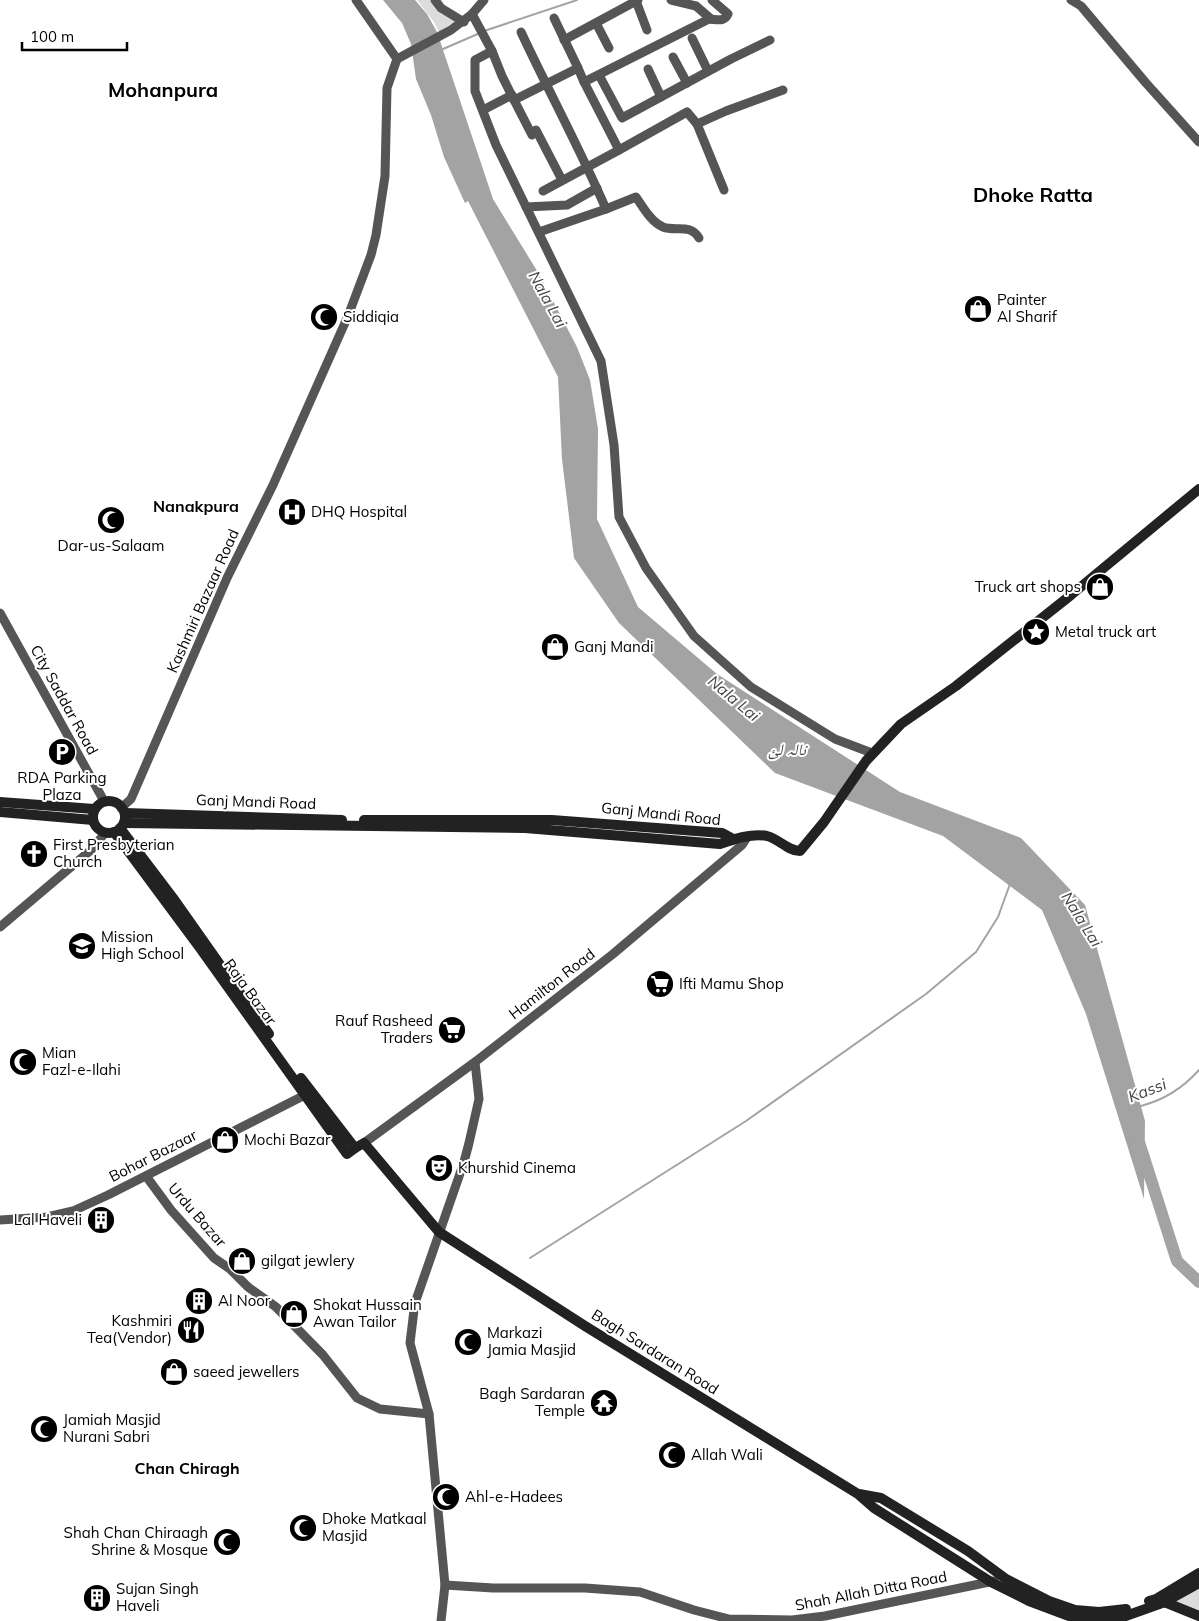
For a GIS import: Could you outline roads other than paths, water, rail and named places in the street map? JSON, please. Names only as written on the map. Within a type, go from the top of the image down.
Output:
[{"type":"main road","points":[[748,836],[768,836],[795,851],[800,851],[824,822],[869,757],[901,724],[956,686],[1072,595],[1199,489]]},
{"type":"main road","points":[[104,801],[114,801],[119,804],[118,823],[100,830],[95,826],[93,820],[94,809],[104,801]]},
{"type":"main road","points":[[0,802],[94,809]]},
{"type":"main road","points":[[0,812],[93,820]]},
{"type":"main road","name":"Ganj Mandi Road","points":[[118,823],[524,824],[720,844],[748,836]]},
{"type":"main road","name":"Bagh Sardaran Road","points":[[118,823],[261,1021],[308,1093],[356,1148],[439,1232],[585,1326],[858,1494],[874,1508],[991,1582],[1029,1601],[1069,1616],[1108,1619],[1123,1616],[1199,1583]]},
{"type":"main road","name":"Bagh Sardaran Road","points":[[858,1494],[881,1498],[968,1551],[1006,1579],[1049,1601],[1075,1610],[1123,1616]]},
{"type":"main road","points":[[916,1535],[922,1524]]},
{"type":"main road","points":[[1160,1600],[1199,1573]]},
{"type":"main road","points":[[1160,1600],[1199,1616]]},
{"type":"street","points":[[356,0],[397,59],[464,22],[484,0]]},
{"type":"street","points":[[435,0],[441,8],[464,22]]},
{"type":"street","points":[[671,0],[696,6],[711,19]]},
{"type":"street","points":[[584,82],[711,19],[725,19],[728,14],[712,0]]},
{"type":"street","points":[[1071,0],[1081,6],[1199,142]]},
{"type":"street","points":[[564,40],[637,1],[647,30]]},
{"type":"street","points":[[472,14],[513,97],[562,180]]},
{"type":"street","points":[[554,18],[584,82],[620,150]]},
{"type":"street","points":[[596,22],[609,48]]},
{"type":"street","points":[[521,32],[545,84],[588,166],[606,209]]},
{"type":"street","points":[[692,38],[708,71]]},
{"type":"street","points":[[599,75],[622,118],[770,40]]},
{"type":"street","points":[[490,49],[475,60],[475,91],[496,145],[601,361],[614,445],[620,517],[646,568],[694,636],[751,687],[835,739],[869,757]]},
{"type":"street","points":[[673,57],[687,83]]},
{"type":"street","name":"Kashmiri Bazaar Road","points":[[0,927],[92,850],[118,823],[131,799],[227,578],[273,485],[348,316],[371,255],[385,176],[387,88],[397,59]]},
{"type":"street","points":[[483,110],[578,68]]},
{"type":"street","points":[[648,69],[661,97]]},
{"type":"street","points":[[697,124],[782,90]]},
{"type":"street","points":[[544,190],[687,112],[697,124],[724,190]]},
{"type":"street","points":[[526,207],[567,205],[597,188]]},
{"type":"street","points":[[539,232],[636,197],[645,211],[659,225],[664,228],[685,228],[696,233],[699,238]]},
{"type":"street","name":"City Saddar Road","points":[[0,613],[104,801]]},
{"type":"street","name":"Hamilton Road","points":[[356,1148],[475,1062],[613,954],[742,845],[748,836]]},
{"type":"street","points":[[441,1621],[445,1585],[429,1414],[410,1343],[414,1310],[464,1162],[479,1099],[475,1062]]},
{"type":"street","name":"Bohar Bazaar","points":[[0,1220],[47,1217],[73,1211],[308,1093]]},
{"type":"street","name":"Urdu Bazar","points":[[146,1176],[172,1211],[214,1258],[230,1269],[248,1287],[276,1307],[323,1355],[357,1398],[380,1409],[429,1414]]},
{"type":"street","name":"Shah Allah Ditta Road","points":[[445,1585],[535,1589],[573,1588],[631,1592],[658,1597],[694,1610],[729,1618],[792,1620],[825,1616],[1006,1579]]},
{"type":"water","name":"نالہ لئ","points":[[383,0],[415,0],[427,14],[437,32],[493,199],[539,274],[577,347],[590,380],[598,429],[597,519],[638,607],[717,674],[900,792],[1021,838],[1085,905],[1145,1121],[1144,1199],[1086,1014],[1042,910],[943,836],[775,773],[619,623],[574,558],[562,459],[558,377],[468,201],[465,203],[444,157],[431,115],[416,79],[411,44],[402,23]]},
{"type":"waterway","points":[[484,31],[577,0]]},
{"type":"waterway","points":[[443,49],[480,33]]},
{"type":"waterway","points":[[530,1258],[746,1121],[926,994],[976,952],[998,917],[1010,884]]},
{"type":"waterway","name":"Kassi","points":[[1141,1106],[1173,1092],[1199,1070]]},
{"type":"waterway","name":"Nala Lai","points":[[1139,1142],[1177,1261],[1199,1282]]},
{"type":"place","name":"Painter Al Sharif","points":[[978,309]]},
{"type":"place","name":"Siddiqia","points":[[324,317]]},
{"type":"place","name":"DHQ Hospital","points":[[292,512]]},
{"type":"place","name":"Dar-us-Salaam","points":[[111,520]]},
{"type":"place","name":"Truck art shops","points":[[1100,587]]},
{"type":"place","name":"Metal truck art","points":[[1036,632]]},
{"type":"place","name":"Ganj Mandi","points":[[555,647]]},
{"type":"place","name":"RDA Parking Plaza","points":[[62,752]]},
{"type":"place","name":"First Presbyterian Church","points":[[34,854]]},
{"type":"place","name":"Mission High School","points":[[82,946]]},
{"type":"place","name":"Ifti Mamu Shop","points":[[660,984]]},
{"type":"place","name":"Rauf Rasheed Traders","points":[[452,1030]]},
{"type":"place","name":"Mian Fazl-e-Ilahi","points":[[23,1062]]},
{"type":"place","name":"Mochi Bazar","points":[[225,1140]]},
{"type":"place","name":"Khurshid Cinema","points":[[439,1168]]},
{"type":"place","name":"Lal Haveli","points":[[101,1220]]},
{"type":"place","name":"gilgat jewlery","points":[[242,1261]]},
{"type":"place","name":"Al Noor","points":[[199,1301]]},
{"type":"place","name":"Shokat Hussain Awan Tailor","points":[[294,1314]]},
{"type":"place","name":"Kashmiri Tea(Vendor)","points":[[191,1330]]},
{"type":"place","name":"Markazi Jamia Masjid","points":[[468,1342]]},
{"type":"place","name":"saeed jewellers","points":[[174,1372]]},
{"type":"place","name":"Bagh Sardaran Temple","points":[[604,1403]]},
{"type":"place","name":"Jamiah Masjid Nurani Sabri","points":[[44,1429]]},
{"type":"place","name":"Allah Wali","points":[[672,1455]]},
{"type":"place","name":"Ahl-e-Hadees","points":[[446,1497]]},
{"type":"place","name":"Dhoke Matkaal Masjid","points":[[303,1528]]},
{"type":"place","name":"Shah Chan Chiraagh Shrine & Mosque","points":[[227,1542]]},
{"type":"place","name":"Sujan Singh Haveli","points":[[97,1598]]},
{"type":"district","name":"Mohanpura","points":[[163,90]]},
{"type":"district","name":"Dhoke Ratta","points":[[1033,195]]},
{"type":"district","name":"Nanakpura","points":[[196,506]]},
{"type":"district","name":"Chan Chiragh","points":[[187,1468]]}]
